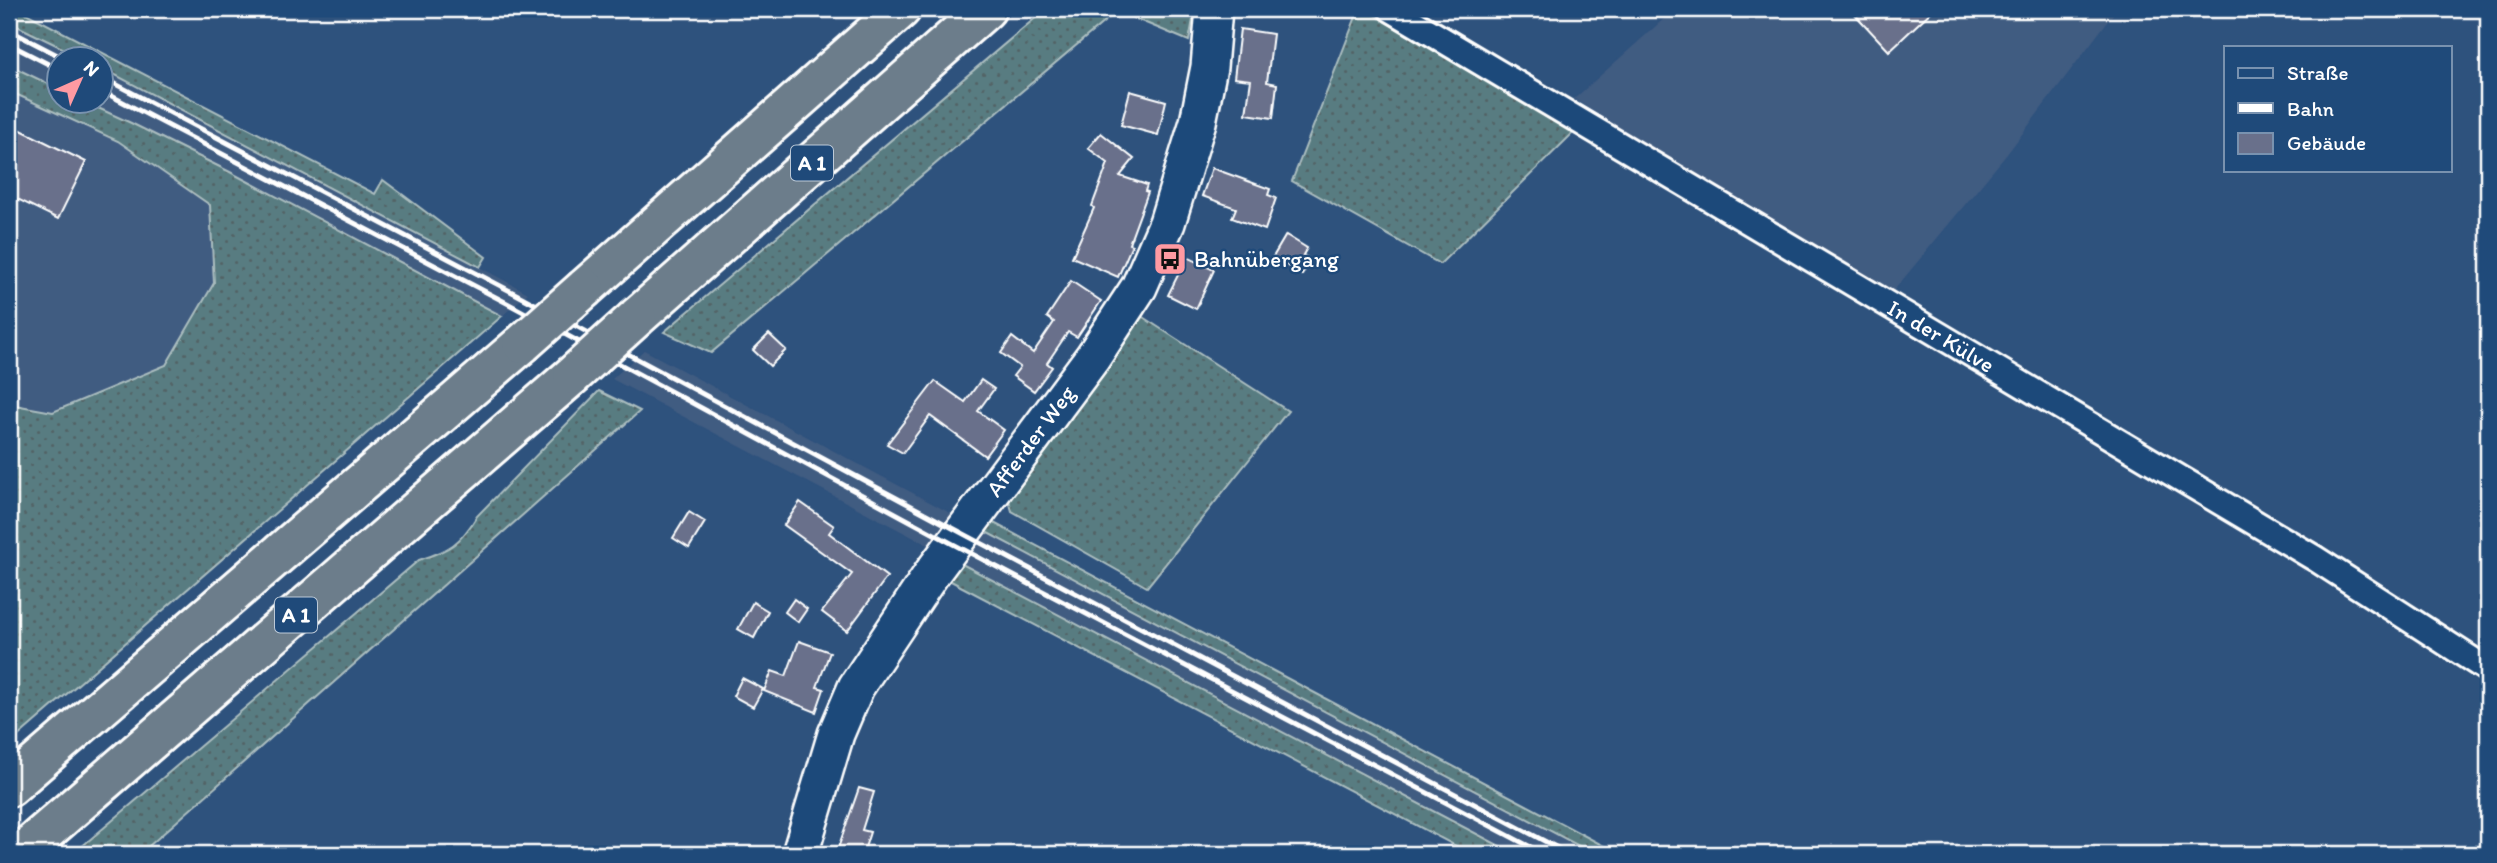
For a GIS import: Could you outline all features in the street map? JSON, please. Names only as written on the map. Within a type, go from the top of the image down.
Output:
[{"type":"highway","name":"A 1","points":[[9,788],[522,344],[901,9]]},
{"type":"highway","name":"A 1","points":[[20,854],[573,375],[986,9]]},
{"type":"street","name":"Afferder Weg","points":[[800,854],[844,709],[861,677],[953,544],[1093,357],[1139,287],[1167,223],[1198,122],[1209,67],[1214,9]]},
{"type":"street","name":"In der Külve","points":[[1391,9],[2316,559],[2488,670]]},
{"type":"shaded area","points":[[1675,9],[2117,9],[2007,154],[1890,295],[1574,99]]},
{"type":"shaded area","points":[[9,22],[58,46],[46,46],[46,83],[9,65]]},
{"type":"shaded area","points":[[116,75],[528,293],[502,316],[230,172],[114,116]]},
{"type":"shaded area","points":[[9,91],[46,108],[46,116],[64,116],[118,141],[210,205],[214,283],[166,365],[53,412],[9,404]]},
{"type":"shaded area","points":[[644,350],[1594,854],[1515,854],[612,379]]},
{"type":"green space","points":[[9,9],[18,9],[89,46],[58,46],[9,22]]},
{"type":"green space","points":[[1046,9],[1195,9],[1189,41],[1117,11],[711,353],[664,332]]},
{"type":"green space","points":[[1359,9],[1364,9],[1573,133],[1440,264],[1292,181]]},
{"type":"green space","points":[[116,60],[375,194],[383,180],[486,257],[480,267],[116,75]]},
{"type":"green space","points":[[9,65],[46,83],[46,108],[9,91]]},
{"type":"green space","points":[[64,116],[116,116],[230,172],[502,316],[9,744],[9,404],[53,412],[166,365],[214,283],[210,205],[118,141]]},
{"type":"green space","points":[[1138,314],[1288,411],[1147,587],[1012,511],[1007,493]]},
{"type":"green space","points":[[599,391],[640,411],[140,854],[73,854],[419,560],[439,553],[459,540],[477,516]]},
{"type":"green space","points":[[990,521],[1619,854],[1594,854],[984,531]]},
{"type":"green space","points":[[960,563],[1515,854],[1471,854],[949,580]]},
{"type":"building","points":[[1850,9],[1934,9],[1889,51]]},
{"type":"building","points":[[1240,29],[1273,34],[1267,82],[1277,84],[1273,118],[1246,114],[1251,80],[1234,78]]},
{"type":"building","points":[[1130,91],[1166,101],[1158,135],[1121,125]]},
{"type":"building","points":[[17,128],[86,162],[58,219],[9,195],[9,146]]},
{"type":"building","points":[[1101,133],[1134,159],[1120,176],[1147,185],[1145,191],[1148,192],[1129,244],[1132,245],[1118,277],[1072,257],[1094,208],[1092,206],[1108,163],[1088,148]]},
{"type":"building","points":[[1212,168],[1270,189],[1268,195],[1276,198],[1265,230],[1232,218],[1236,208],[1202,196]]},
{"type":"building","points":[[1286,235],[1307,248],[1303,255],[1311,260],[1302,275],[1273,257]]},
{"type":"building","points":[[1187,257],[1214,270],[1196,309],[1168,295]]},
{"type":"building","points":[[1071,281],[1101,301],[1077,337],[1068,332],[1047,363],[1052,367],[1034,391],[1013,376],[1020,367],[1001,353],[1012,337],[1033,353],[1054,322],[1047,317]]},
{"type":"building","points":[[769,334],[786,350],[770,366],[753,350]]},
{"type":"building","points":[[981,380],[994,389],[978,411],[1004,430],[985,456],[930,416],[903,453],[887,444],[935,381],[965,402]]},
{"type":"building","points":[[800,502],[834,526],[829,533],[887,577],[847,631],[822,612],[852,574],[784,525]]},
{"type":"building","points":[[689,512],[705,522],[689,548],[673,538]]},
{"type":"building","points":[[794,599],[807,609],[798,622],[785,612]]},
{"type":"building","points":[[753,602],[768,611],[754,638],[738,629]]},
{"type":"building","points":[[799,641],[830,652],[817,687],[824,689],[816,712],[764,691],[772,671],[786,676]]},
{"type":"building","points":[[742,678],[763,689],[753,707],[733,696]]},
{"type":"building","points":[[859,788],[874,792],[862,830],[870,832],[863,854],[836,854]]},
{"type":"railway","points":[[9,30],[46,49]]},
{"type":"railway","points":[[9,44],[46,63]]},
{"type":"railway","points":[[116,84],[1569,854]]},
{"type":"railway","points":[[116,98],[507,303],[953,544],[1544,854]]},
{"type":"place","name":"Bahnübergang","points":[[1170,259]]}]
